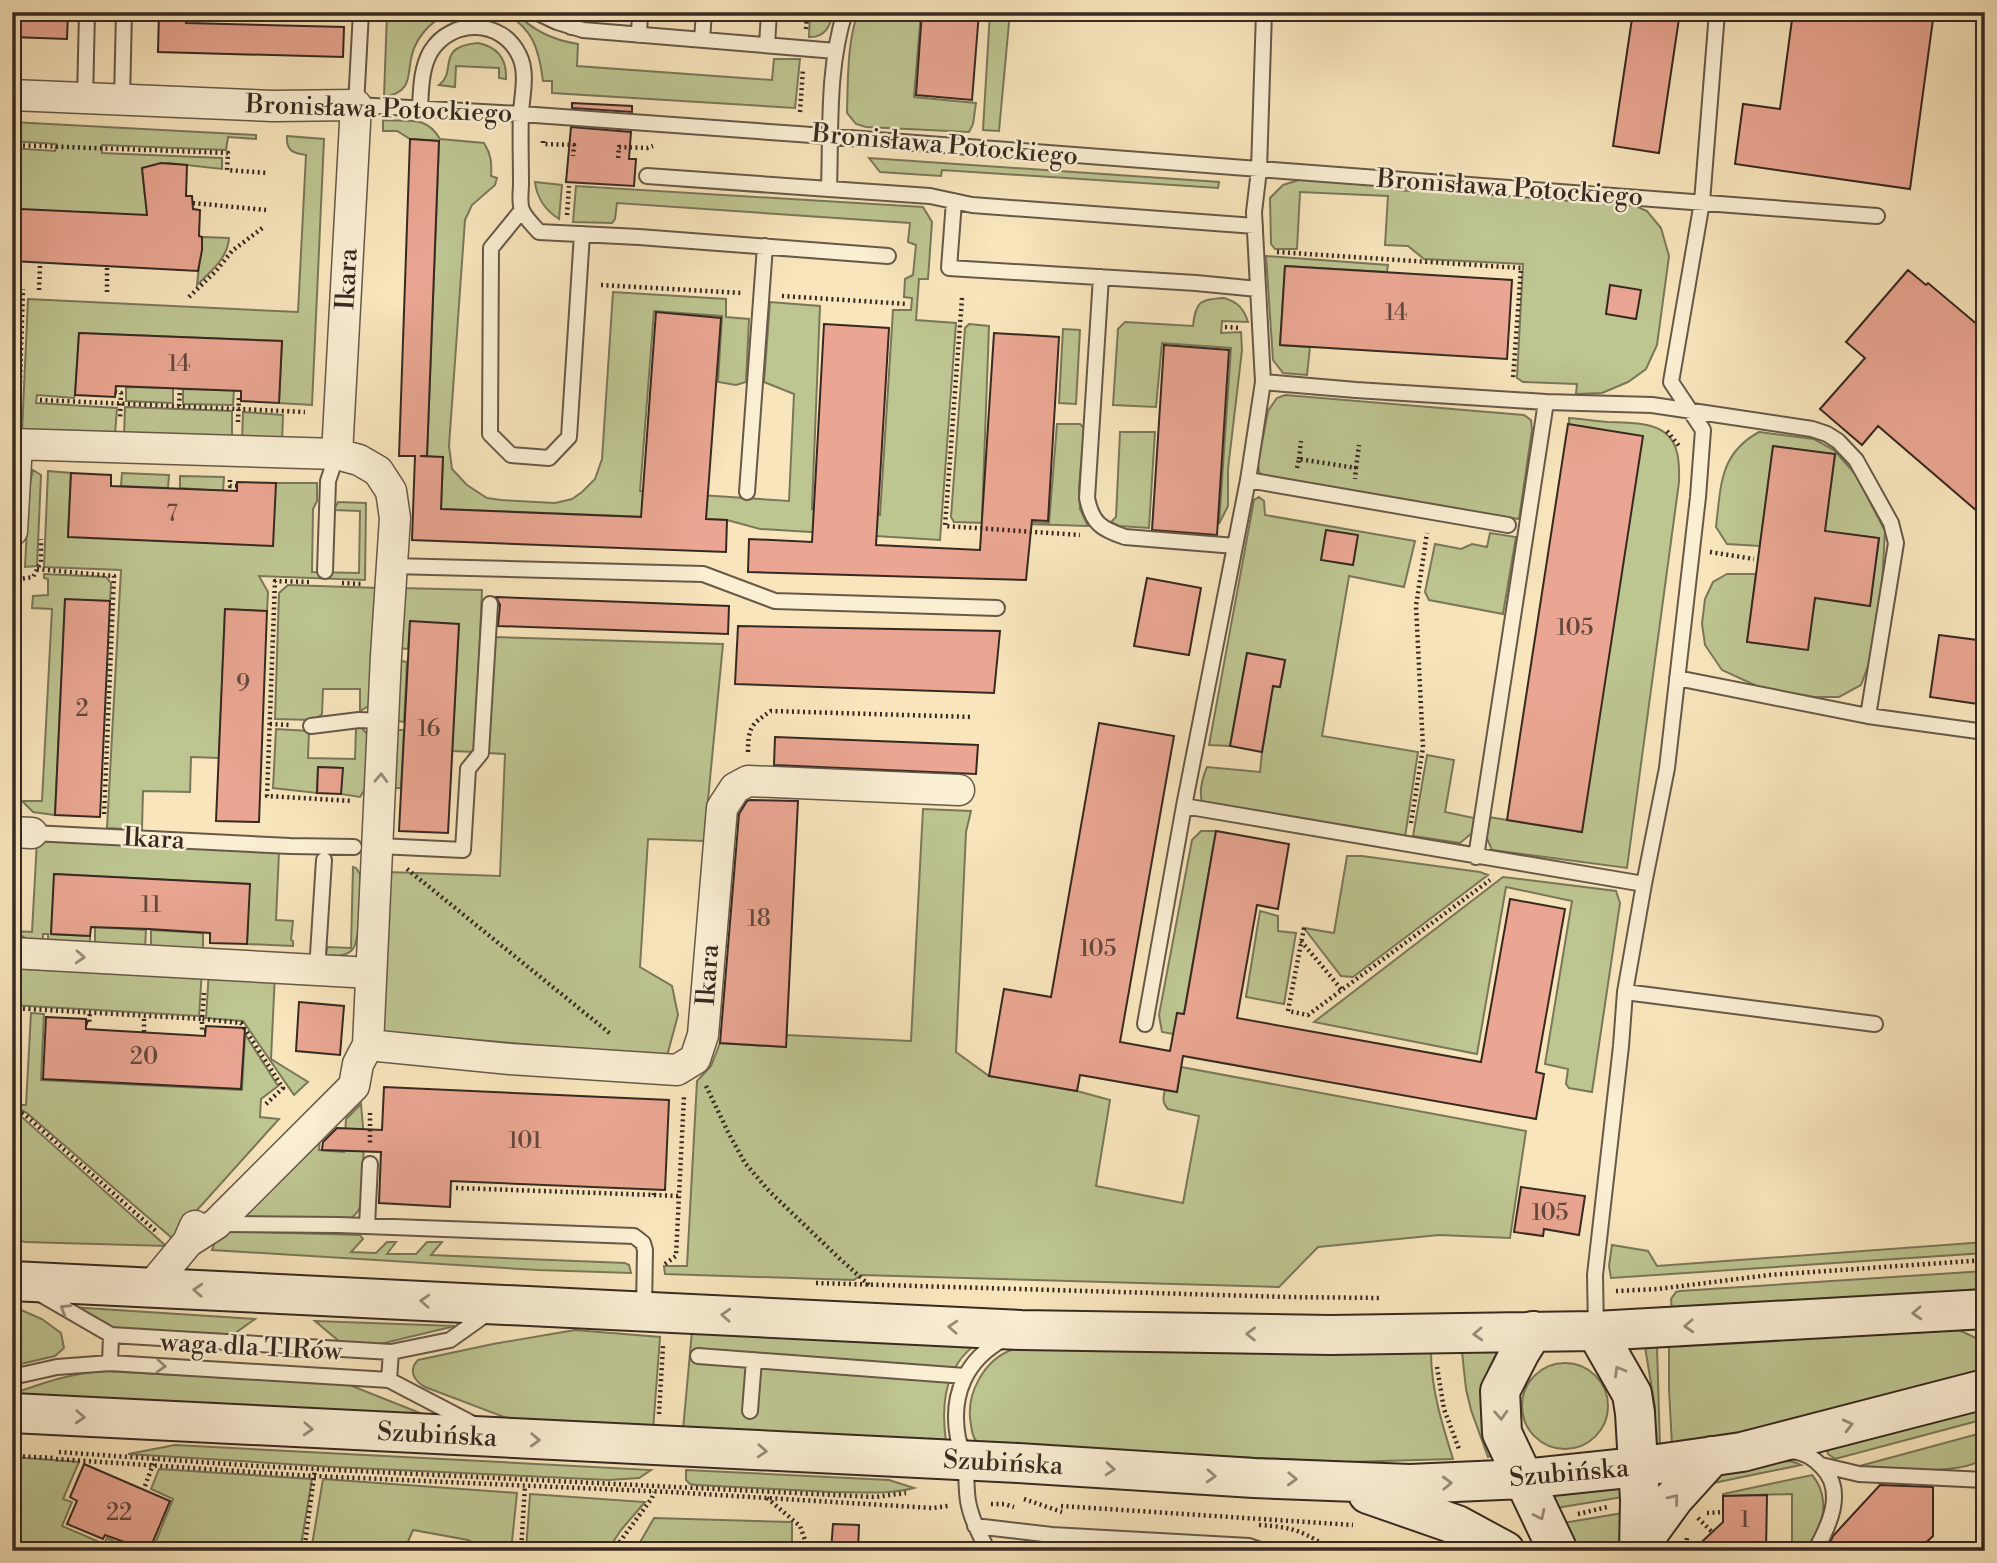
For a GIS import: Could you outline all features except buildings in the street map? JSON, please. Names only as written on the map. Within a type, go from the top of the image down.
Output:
[{"type":"main road","points":[[16,1281],[501,1305],[651,1301],[1021,1330],[1435,1334],[1596,1331],[1979,1314]]},
{"type":"main road","points":[[1533,1331],[1500,1391],[1502,1433],[1558,1551]]},
{"type":"main road","points":[[1596,1331],[1632,1394],[1640,1500],[1639,1548]]},
{"type":"main road","name":"Szubińska","points":[[12,1413],[1410,1484],[1523,1479],[1712,1456],[1763,1447],[1985,1389]]},
{"type":"main road","points":[[1639,1548],[1674,1498],[1712,1456]]},
{"type":"main road","points":[[1329,1481],[1457,1525],[1505,1551]]},
{"type":"street","name":"Bronisława Potockiego","points":[[12,95],[273,106],[356,105]]},
{"type":"street","name":"Ikara","points":[[337,454],[356,105]]},
{"type":"street","points":[[12,531],[15,444],[337,454],[359,460],[378,471],[391,491],[395,518],[380,802],[367,846],[371,973],[363,1055]]},
{"type":"street","name":"Ikara","points":[[695,1059],[703,1035],[722,808],[735,788],[748,781]]},
{"type":"street","points":[[748,781],[959,790]]},
{"type":"street","points":[[12,953],[371,973]]},
{"type":"street","points":[[150,1288],[338,1074],[363,1055],[510,1059],[677,1070],[695,1059]]},
{"type":"lane","points":[[85,99],[87,12]]},
{"type":"lane","points":[[122,100],[124,12]]},
{"type":"lane","points":[[356,105],[361,12]]},
{"type":"lane","points":[[536,12],[572,20],[583,30],[836,51]]},
{"type":"lane","points":[[639,35],[640,12]]},
{"type":"lane","points":[[702,40],[704,12]]},
{"type":"lane","points":[[767,45],[769,12]]},
{"type":"lane","points":[[829,189],[836,51],[845,12]]},
{"type":"lane","points":[[1145,1024],[1184,806],[1248,480],[1263,382],[1254,212],[1259,170],[1264,12]]},
{"type":"lane","points":[[1596,1331],[1595,1275],[1625,992],[1667,768],[1703,430],[1671,382],[1702,202],[1717,12]]},
{"type":"lane","points":[[420,108],[423,74],[431,51],[439,41],[451,31],[469,26],[495,31],[509,41],[519,55],[523,68],[522,210],[538,232],[888,256]]},
{"type":"lane","name":"Bronisława Potockiego","points":[[356,105],[831,136],[1877,216]]},
{"type":"lane","points":[[647,176],[930,195],[972,205],[1255,226]]},
{"type":"lane","points":[[954,201],[949,268],[1258,289]]},
{"type":"lane","points":[[522,210],[491,248],[489,434],[511,455],[549,458],[569,438],[582,234]]},
{"type":"lane","points":[[747,492],[765,246]]},
{"type":"lane","points":[[1101,277],[1087,498],[1090,514],[1110,532],[1125,537],[1235,546]]},
{"type":"lane","points":[[1263,382],[1546,402],[1651,405],[1812,429],[1827,434],[1848,450],[1870,482],[1891,523],[1896,543],[1868,716]]},
{"type":"lane","points":[[1476,857],[1546,402]]},
{"type":"lane","points":[[325,570],[328,481],[337,454]]},
{"type":"lane","points":[[1248,480],[1508,525]]},
{"type":"lane","points":[[391,575],[703,574],[775,601],[997,608]]},
{"type":"lane","name":"Ikara","points":[[22,832],[290,846],[463,850],[468,769],[481,753],[489,604]]},
{"type":"lane","points":[[1677,678],[1868,716],[1985,732]]},
{"type":"lane","points":[[312,726],[359,720],[384,721]]},
{"type":"lane","points":[[1184,806],[1644,884]]},
{"type":"lane","points":[[317,970],[324,860]]},
{"type":"lane","points":[[1625,992],[1875,1024]]},
{"type":"lane","points":[[367,1226],[370,1164]]},
{"type":"lane","points":[[209,1219],[635,1236],[643,1243],[651,1301]]},
{"type":"lane","name":"waga dla TIRów","points":[[16,1281],[111,1335],[391,1352],[450,1340],[501,1305]]},
{"type":"lane","points":[[988,1551],[975,1526],[968,1503],[965,1462],[958,1438],[957,1399],[967,1371],[979,1356],[1021,1330]]},
{"type":"lane","points":[[110,1363],[111,1335]]},
{"type":"lane","points":[[389,1380],[391,1352]]},
{"type":"lane","points":[[698,1356],[965,1376]]},
{"type":"lane","points":[[750,1411],[754,1360]]},
{"type":"lane","name":"waga dla TIRów","points":[[12,1377],[57,1367],[110,1363],[389,1380],[498,1438]]},
{"type":"lane","points":[[1763,1447],[1807,1454],[1829,1475],[1834,1503],[1831,1517],[1815,1551]]},
{"type":"lane","points":[[1821,1465],[1859,1474],[1985,1480]]},
{"type":"lane","points":[[975,1526],[1052,1535],[1248,1546],[1263,1551]]},
{"type":"path","points":[[12,145],[228,153],[227,170],[268,173]]},
{"type":"path","points":[[192,203],[266,210]]},
{"type":"path","points":[[189,297],[232,251],[265,226]]},
{"type":"path","points":[[1256,251],[1521,268],[1513,385]]},
{"type":"path","points":[[40,265],[40,290]]},
{"type":"path","points":[[107,268],[107,293]]},
{"type":"path","points":[[15,444],[20,400],[23,289]]},
{"type":"path","points":[[962,298],[945,526],[1084,536],[1098,524]]},
{"type":"path","points":[[179,406],[180,388]]},
{"type":"path","points":[[115,392],[121,393],[121,404]]},
{"type":"path","points":[[12,399],[20,400]]},
{"type":"path","points":[[40,400],[304,412]]},
{"type":"path","points":[[1662,428],[1678,442],[1682,455]]},
{"type":"path","points":[[1299,459],[1301,441]]},
{"type":"path","points":[[1356,468],[1359,445]]},
{"type":"path","points":[[1409,845],[1423,748],[1416,606],[1431,511]]},
{"type":"path","points":[[1692,549],[1754,559]]},
{"type":"path","points":[[37,569],[114,576],[104,837]]},
{"type":"path","points":[[339,583],[391,575]]},
{"type":"path","points":[[313,582],[275,581],[267,796],[380,802]]},
{"type":"path","points":[[748,781],[748,737],[755,721],[771,711],[973,717]]},
{"type":"path","points":[[367,846],[653,1068]]},
{"type":"path","points":[[1304,928],[1288,1011],[1308,1015],[1513,863]]},
{"type":"path","points":[[1301,941],[1342,990]]},
{"type":"path","points":[[206,964],[202,1019],[202,1031],[206,1031]]},
{"type":"path","points":[[12,1008],[241,1023],[283,1088],[266,1104]]},
{"type":"path","points":[[86,1023],[89,1024],[90,1012]]},
{"type":"path","points":[[144,1016],[144,1032]]},
{"type":"path","points":[[12,1456],[314,1476],[651,1485],[656,1444],[651,1301],[660,1278],[661,1267],[676,1255],[684,1084],[695,1059]]},
{"type":"path","points":[[695,1059],[745,1163],[769,1191],[876,1291]]},
{"type":"path","points":[[456,1188],[654,1193],[679,1196]]},
{"type":"path","points":[[1701,1283],[1769,1275],[1985,1260]]},
{"type":"path","points":[[804,1283],[1394,1298]]},
{"type":"path","points":[[1435,1334],[1444,1409],[1471,1482]]},
{"type":"path","points":[[43,1451],[654,1492],[932,1508],[968,1503],[1016,1507]]},
{"type":"path","points":[[56,1458],[57,1452]]},
{"type":"path","points":[[145,1486],[155,1459]]},
{"type":"path","points":[[304,1551],[315,1469]]},
{"type":"path","points":[[521,1551],[525,1483]]},
{"type":"path","points":[[613,1551],[654,1492]]},
{"type":"path","points":[[766,1498],[800,1526],[809,1551]]},
{"type":"path","points":[[1061,1506],[1353,1525]]},
{"type":"green space","points":[[387,12],[451,12],[430,25],[418,40],[402,90],[384,97]]},
{"type":"green space","points":[[503,12],[516,12],[544,34],[578,44],[577,66],[772,80],[774,59],[800,59],[795,108],[552,93],[552,81],[543,81],[533,40],[521,25]]},
{"type":"green space","points":[[810,12],[834,12],[826,30],[815,37],[809,37]]},
{"type":"green space","points":[[858,12],[921,12],[914,97],[976,103],[969,132],[866,127],[856,124],[847,113],[850,49]]},
{"type":"green space","points":[[990,12],[1010,12],[999,131],[983,130]]},
{"type":"green space","points":[[478,43],[500,55],[505,66],[506,79],[499,78],[499,68],[456,66],[455,87],[439,85],[447,73],[451,54],[464,45]]},
{"type":"green space","points":[[383,120],[416,121],[429,126],[440,139],[484,143],[490,159],[491,176],[497,178],[495,185],[472,205],[465,220],[449,446],[452,469],[467,485],[487,498],[555,503],[572,499],[595,479],[602,459],[613,292],[726,299],[726,317],[749,319],[746,382],[736,385],[718,382],[722,316],[654,311],[640,491],[789,501],[794,394],[764,382],[770,302],[820,306],[812,509],[880,515],[893,310],[911,310],[912,298],[904,297],[905,279],[913,275],[916,245],[908,242],[910,223],[617,203],[612,223],[573,222],[576,186],[923,207],[932,222],[928,279],[919,279],[916,320],[956,323],[940,540],[760,529],[727,520],[441,509],[443,458],[427,456],[439,141],[410,139],[397,131],[383,131]]},
{"type":"green space","points":[[12,122],[256,135],[256,139],[228,137],[226,150],[102,145],[102,153],[222,158],[222,169],[168,163],[142,168],[147,196],[147,217],[89,212],[21,214],[12,213],[12,148],[55,151],[56,144],[12,141]]},
{"type":"green space","points":[[287,136],[324,139],[312,405],[279,403],[282,341],[79,333],[74,398],[37,395],[36,403],[117,408],[115,435],[22,432],[28,299],[298,312],[306,155],[292,151]]},
{"type":"green space","points":[[869,158],[1219,182],[1218,188],[942,170],[941,176],[880,172]]},
{"type":"green space","points":[[1302,179],[1390,185],[1396,190],[1413,191],[1416,188],[1624,201],[1647,211],[1661,228],[1669,256],[1657,345],[1646,369],[1628,382],[1602,393],[1576,394],[1577,384],[1523,382],[1517,378],[1523,264],[1424,259],[1408,246],[1385,245],[1388,196],[1300,192],[1297,249],[1275,249],[1271,244],[1270,198],[1283,185]]},
{"type":"green space","points":[[535,182],[562,185],[559,219],[542,204]]},
{"type":"green space","points":[[202,237],[229,238],[222,258],[197,285]]},
{"type":"green space","points":[[1266,256],[1388,265],[1387,272],[1285,266],[1280,345],[1310,347],[1307,375],[1283,373],[1273,360]]},
{"type":"green space","points":[[1224,298],[1240,307],[1248,322],[1222,321],[1221,333],[1241,332],[1242,350],[1228,469],[1228,506],[1219,524],[1231,348],[1162,343],[1156,407],[1113,405],[1118,329],[1125,322],[1193,326],[1200,303]]},
{"type":"green space","points":[[12,299],[18,300],[17,313],[21,313],[17,395],[12,395]]},
{"type":"green space","points":[[969,324],[989,326],[982,518],[1049,523],[1057,424],[1080,424],[1084,428],[1080,509],[1088,526],[954,522],[951,517],[965,328]]},
{"type":"green space","points":[[1063,329],[1080,330],[1076,404],[1059,403]]},
{"type":"green space","points":[[126,387],[173,388],[173,403],[126,401]]},
{"type":"green space","points":[[183,389],[234,390],[233,405],[183,404]]},
{"type":"green space","points":[[1285,395],[1524,415],[1531,420],[1532,430],[1519,519],[1266,479],[1259,472],[1258,463],[1268,411],[1277,398]]},
{"type":"green space","points":[[125,407],[232,411],[232,441],[124,436]]},
{"type":"green space","points":[[243,412],[283,415],[282,443],[242,442]]},
{"type":"green space","points":[[1569,418],[1638,423],[1657,428],[1671,440],[1679,461],[1679,482],[1627,868],[1492,850],[1485,834],[1488,817],[1581,832]]},
{"type":"green space","points":[[1120,432],[1155,432],[1149,528],[1119,526],[1111,522],[1116,517]]},
{"type":"green space","points":[[1759,432],[1814,439],[1834,450],[1856,475],[1885,531],[1882,586],[1871,658],[1861,685],[1839,697],[1814,697],[1761,688],[1722,670],[1705,645],[1702,624],[1705,599],[1713,582],[1727,574],[1756,574],[1747,642],[1808,650],[1818,572],[1834,574],[1831,600],[1870,605],[1879,538],[1839,533],[1836,557],[1821,555],[1835,454],[1773,446],[1760,546],[1727,544],[1716,527],[1724,472],[1736,450]]},
{"type":"green space","points":[[33,470],[41,475],[37,566],[25,567],[29,486]]},
{"type":"green space","points":[[48,471],[71,473],[68,536],[276,483],[317,483],[317,501],[313,509],[312,572],[359,573],[360,511],[334,510],[338,502],[366,503],[365,580],[259,576],[268,592],[267,611],[225,609],[219,758],[191,757],[190,792],[143,791],[142,830],[107,828],[121,570],[44,567]]},
{"type":"green space","points":[[122,473],[169,475],[168,488],[121,486]]},
{"type":"green space","points":[[180,476],[224,477],[223,491],[180,488]]},
{"type":"green space","points":[[1259,497],[1264,501],[1265,515],[1415,541],[1404,587],[1349,576],[1322,736],[1418,752],[1405,837],[1203,805],[1201,786],[1207,767],[1260,772],[1273,686],[1280,687],[1285,660],[1247,653],[1230,746],[1209,745],[1254,500]]},
{"type":"green space","points":[[1490,533],[1516,537],[1503,614],[1429,600],[1425,592],[1435,544],[1461,549],[1472,544],[1487,547]]},
{"type":"green space","points":[[44,574],[106,577],[111,583],[110,601],[65,600],[55,815],[33,812],[22,801],[42,801],[52,609],[32,608],[33,596],[48,595],[48,579],[44,578]]},
{"type":"green space","points":[[288,585],[379,588],[374,703],[360,711],[360,689],[323,689],[322,714],[315,720],[275,719],[279,593]]},
{"type":"green space","points":[[400,588],[482,590],[475,752],[452,751],[459,624],[410,622],[408,649],[397,648]]},
{"type":"green space","points":[[494,637],[723,644],[704,841],[648,839],[640,967],[672,986],[678,1015],[667,1056],[381,1032],[388,872],[500,876],[505,754],[488,753]]},
{"type":"green space","points":[[407,662],[404,722],[398,721],[396,664]]},
{"type":"green space","points":[[356,728],[362,728],[372,740],[370,781],[360,797],[341,794],[342,768],[318,767],[317,793],[273,788],[276,729],[309,731],[308,758],[355,759]]},
{"type":"green space","points":[[404,730],[401,788],[390,788],[395,731]]},
{"type":"green space","points":[[1427,755],[1454,760],[1445,812],[1474,818],[1472,833],[1460,843],[1413,836]]},
{"type":"green space","points":[[923,809],[971,811],[966,832],[956,1052],[989,1076],[1077,1091],[1110,1100],[1096,1186],[1183,1203],[1199,1116],[1168,1109],[1163,1100],[1165,1090],[1177,1091],[1181,1067],[1526,1131],[1510,1238],[1439,1235],[1318,1247],[1279,1287],[861,1275],[854,1280],[665,1274],[664,1266],[687,1266],[697,1081],[711,1066],[720,1043],[785,1047],[786,1035],[911,1041]]},
{"type":"green space","points":[[1201,831],[1216,831],[1184,1014],[1173,1034],[1162,1032],[1159,1015],[1192,840]]},
{"type":"green space","points":[[37,840],[279,852],[276,920],[293,921],[293,946],[247,944],[249,884],[55,874],[51,934],[90,936],[90,945],[48,943],[48,934],[43,934],[43,943],[31,942],[15,931],[32,932]]},
{"type":"green space","points":[[1347,856],[1488,875],[1353,977],[1341,976],[1304,928],[1334,933]]},
{"type":"green space","points":[[353,867],[360,874],[355,945],[346,954],[326,955],[327,947],[351,948]]},
{"type":"green space","points":[[1503,877],[1616,891],[1620,903],[1592,1092],[1569,1088],[1566,1084],[1568,1069],[1545,1064],[1572,901],[1506,887],[1477,1054],[1314,1022]]},
{"type":"green space","points":[[1260,911],[1278,916],[1278,931],[1296,933],[1284,1004],[1246,997]]},
{"type":"green space","points":[[95,927],[146,930],[145,948],[95,945]]},
{"type":"green space","points":[[151,930],[203,933],[203,951],[151,949]]},
{"type":"green space","points":[[21,964],[202,970],[199,1016],[12,1005],[12,971]]},
{"type":"green space","points":[[209,970],[275,974],[271,1059],[308,1082],[294,1095],[243,1021],[206,1018]]},
{"type":"green space","points":[[31,1013],[44,1014],[41,1080],[242,1090],[245,1034],[278,1086],[261,1099],[260,1117],[279,1119],[172,1238],[27,1113],[12,1105],[26,1105]]},
{"type":"green space","points":[[361,1104],[364,1138],[362,1200],[351,1218],[231,1218],[321,1126],[319,1150],[344,1152],[346,1119]]},
{"type":"green space","points":[[12,1113],[23,1118],[166,1246],[25,1242],[12,1239]]},
{"type":"green space","points":[[223,1231],[360,1235],[363,1239],[351,1252],[376,1253],[387,1242],[396,1242],[387,1254],[416,1254],[427,1242],[442,1242],[431,1255],[625,1263],[629,1265],[631,1273],[538,1270],[212,1250]]},
{"type":"green space","points":[[1985,1242],[1985,1253],[1611,1278],[1609,1266],[1612,1245],[1648,1251],[1657,1266]]},
{"type":"green space","points":[[1985,1271],[1985,1293],[1672,1310],[1671,1299],[1680,1291]]},
{"type":"green space","points":[[12,1306],[42,1319],[61,1333],[64,1348],[55,1356],[12,1366]]},
{"type":"green space","points":[[70,1307],[255,1319],[231,1336],[115,1329]]},
{"type":"green space","points":[[315,1321],[455,1326],[380,1344],[340,1342]]},
{"type":"green space","points":[[575,1330],[660,1337],[653,1430],[525,1425],[425,1387],[414,1375],[413,1368],[418,1360]]},
{"type":"green space","points":[[1959,1330],[1974,1337],[1985,1347],[1985,1371],[1763,1427],[1672,1446],[1669,1346]]},
{"type":"green space","points":[[692,1331],[975,1345],[957,1365],[947,1388],[944,1414],[946,1441],[683,1430]]},
{"type":"green space","points":[[1645,1347],[1657,1347],[1660,1447],[1655,1448],[1655,1407]]},
{"type":"green space","points":[[1017,1348],[1265,1353],[1431,1352],[1435,1393],[1453,1459],[1346,1462],[980,1444],[973,1436],[970,1413],[971,1401],[979,1379],[1003,1354]]},
{"type":"green space","points":[[1498,1351],[1490,1365],[1482,1391],[1484,1426],[1493,1455],[1488,1457],[1471,1410],[1462,1352]]},
{"type":"green space","points":[[1565,1363],[1581,1367],[1595,1376],[1604,1390],[1608,1406],[1604,1422],[1595,1436],[1581,1445],[1565,1449],[1549,1445],[1535,1436],[1526,1422],[1522,1406],[1526,1390],[1535,1376],[1549,1367]]},
{"type":"green space","points":[[104,1371],[347,1384],[435,1419],[12,1394],[69,1376]]},
{"type":"green space","points":[[1985,1405],[1985,1419],[1835,1459],[1828,1454],[1827,1448]]},
{"type":"green space","points":[[1985,1432],[1985,1458],[1959,1468],[1923,1470],[1856,1467]]},
{"type":"green space","points":[[175,1445],[651,1470],[639,1478],[609,1480],[128,1454]]},
{"type":"green space","points":[[12,1457],[79,1462],[63,1499],[72,1502],[62,1526],[104,1544],[107,1538],[145,1551],[12,1551]]},
{"type":"green space","points":[[1791,1461],[1801,1465],[1699,1486],[1724,1472],[1765,1462]]},
{"type":"green space","points":[[159,1469],[312,1479],[300,1551],[152,1551],[173,1499],[151,1489]]},
{"type":"green space","points":[[686,1470],[889,1480],[914,1488],[863,1493],[696,1485],[686,1480]]},
{"type":"green space","points":[[1812,1475],[1820,1488],[1823,1509],[1820,1523],[1806,1551],[1792,1551],[1792,1494],[1723,1496],[1723,1494]]},
{"type":"green space","points":[[323,1479],[517,1493],[511,1551],[490,1551],[468,1540],[413,1530],[404,1551],[311,1551]]},
{"type":"green space","points":[[1619,1488],[1623,1497],[1550,1509],[1550,1496]]},
{"type":"green space","points":[[530,1494],[645,1502],[607,1551],[526,1551]]},
{"type":"green space","points":[[1623,1513],[1624,1551],[1570,1551],[1557,1524]]},
{"type":"green space","points":[[654,1518],[792,1522],[792,1551],[635,1551]]}]
